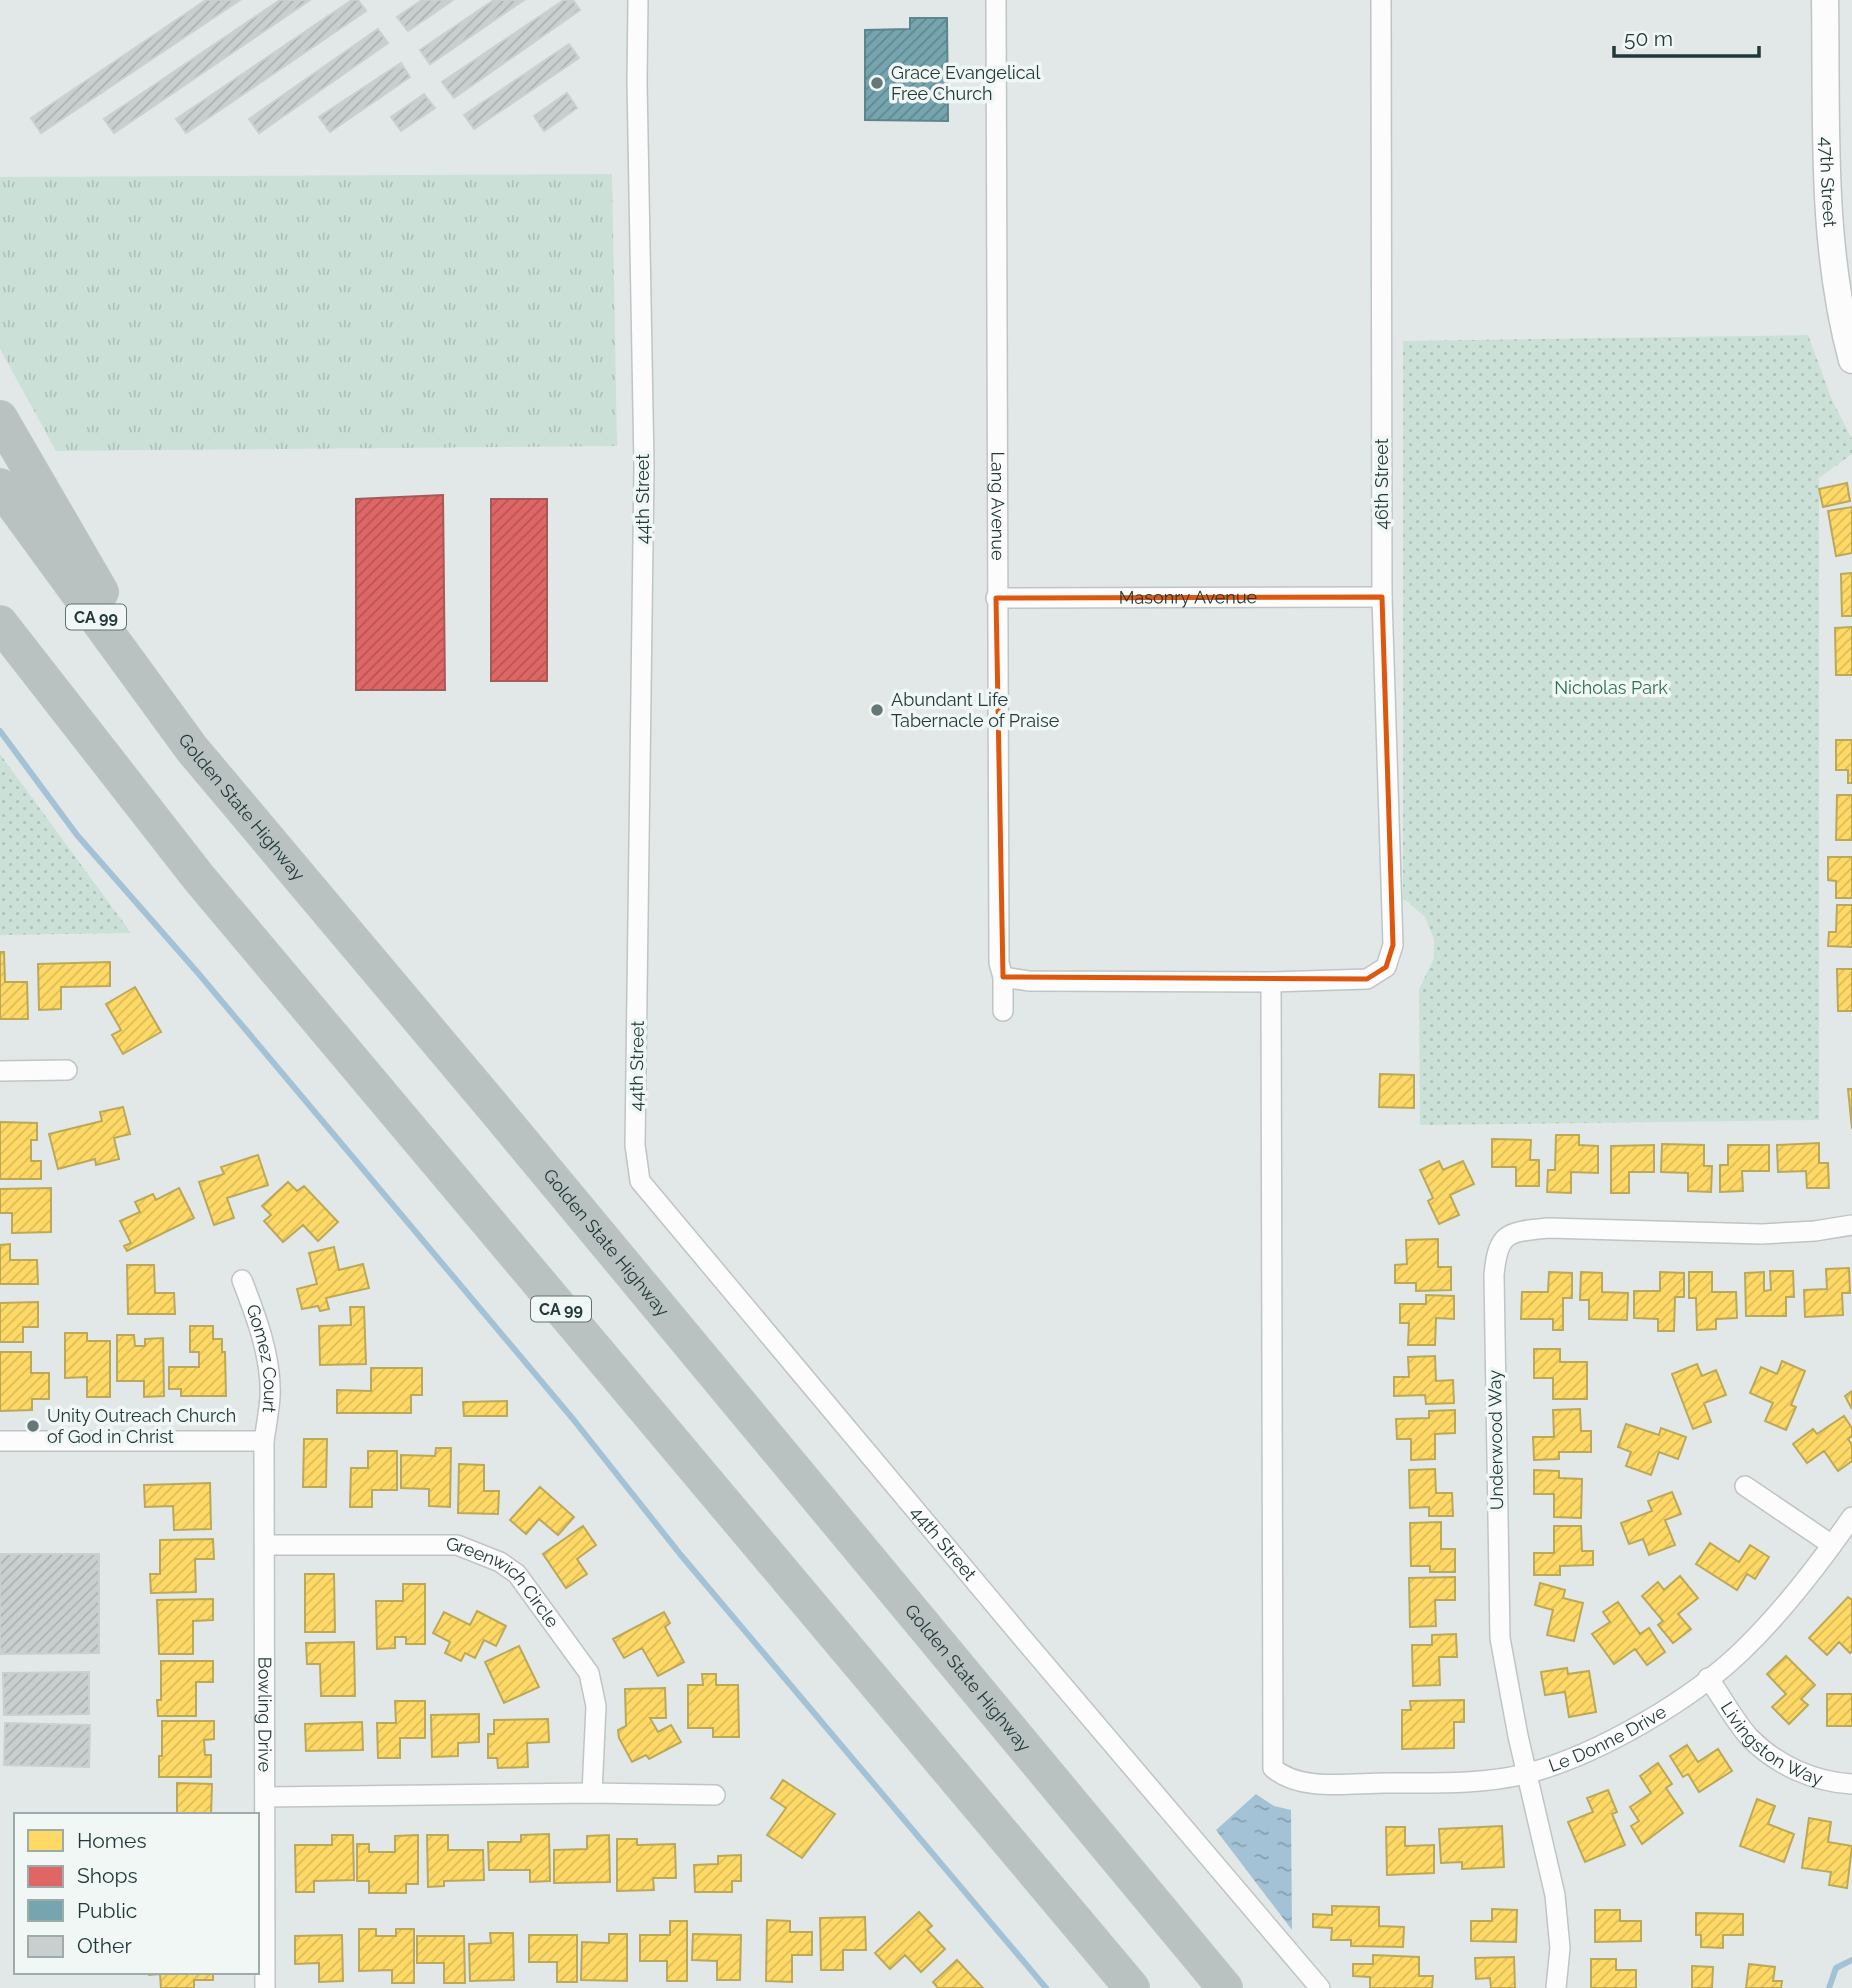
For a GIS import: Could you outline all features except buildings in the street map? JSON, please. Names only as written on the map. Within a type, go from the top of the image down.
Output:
[{"type":"highway","points":[[0,418],[192,749]]},
{"type":"highway","name":"Golden State Highway","points":[[0,486],[192,749],[1226,1988]]},
{"type":"highway","name":"CA 99","points":[[0,622],[199,878],[1132,1988]]},
{"type":"street","name":"44th Street","points":[[638,0],[644,466],[635,1144],[640,1181],[1320,1988]]},
{"type":"street","name":"Lang Avenue","points":[[996,0],[996,598],[999,963],[1003,977],[1003,1011]]},
{"type":"street","name":"46th Street","points":[[1271,982],[1367,979],[1386,967],[1393,945],[1382,597],[1381,0]]},
{"type":"street","name":"47th Street","points":[[1825,0],[1829,231],[1840,317],[1852,360]]},
{"type":"street","name":"Masonry Avenue","points":[[996,598],[1382,597]]},
{"type":"street","points":[[1003,977],[1029,981],[1271,982]]},
{"type":"street","name":"Le Donne Drive","points":[[1271,982],[1273,1768],[1283,1776],[1306,1783],[1436,1783],[1489,1779],[1553,1766],[1614,1738],[1665,1708],[1744,1649],[1832,1545],[1852,1517]]},
{"type":"street","points":[[0,1071],[68,1070]]},
{"type":"street","name":"Underwood Way","points":[[1556,1988],[1559,1968],[1559,1921],[1555,1895],[1526,1773],[1500,1638],[1494,1275],[1496,1249],[1506,1237],[1521,1230],[1548,1228],[1762,1234],[1815,1231],[1852,1225]]},
{"type":"street","name":"Gomez Court","points":[[242,1280],[257,1320],[269,1374],[270,1396],[264,1441]]},
{"type":"street","points":[[0,1441],[264,1441]]},
{"type":"street","name":"Bowling Drive","points":[[264,1441],[265,1988]]},
{"type":"street","points":[[1745,1486],[1832,1545]]},
{"type":"street","name":"Greenwich Circle","points":[[265,1545],[457,1545],[500,1562],[517,1574],[589,1673],[596,1706],[592,1793]]},
{"type":"street","name":"Livingston Way","points":[[1708,1678],[1748,1735],[1764,1750],[1801,1772],[1821,1779],[1852,1784]]},
{"type":"street","points":[[265,1797],[592,1793],[715,1795]]},
{"type":"highlighted area","points":[[1382,597],[1393,945],[1386,967],[1367,979],[1003,977],[996,598]]},
{"type":"green space","points":[[612,174],[617,446],[56,451],[0,349],[0,177]]},
{"type":"green space","name":"Nicholas Park","points":[[1808,335],[1832,400],[1852,439],[1852,454],[1819,478],[1819,1120],[1420,1125],[1419,989],[1434,958],[1434,939],[1425,917],[1403,898],[1403,341]]},
{"type":"green space","points":[[0,754],[131,933],[0,935]]},
{"type":"water","points":[[1256,1794],[1274,1806],[1291,1810],[1292,1930],[1216,1830]]},
{"type":"waterway","points":[[0,731],[77,835],[198,973],[573,1419],[680,1554],[1046,1988]]},
{"type":"waterway","points":[[1829,1988],[1836,1968],[1852,1960]]},
{"type":"place","name":"Grace Evangelical Free Church","points":[[877,83]]},
{"type":"place","name":"Abundant Life Tabernacle of Praise","points":[[877,710]]},
{"type":"place","name":"Unity Outreach Church of God in Christ","points":[[33,1426]]}]
